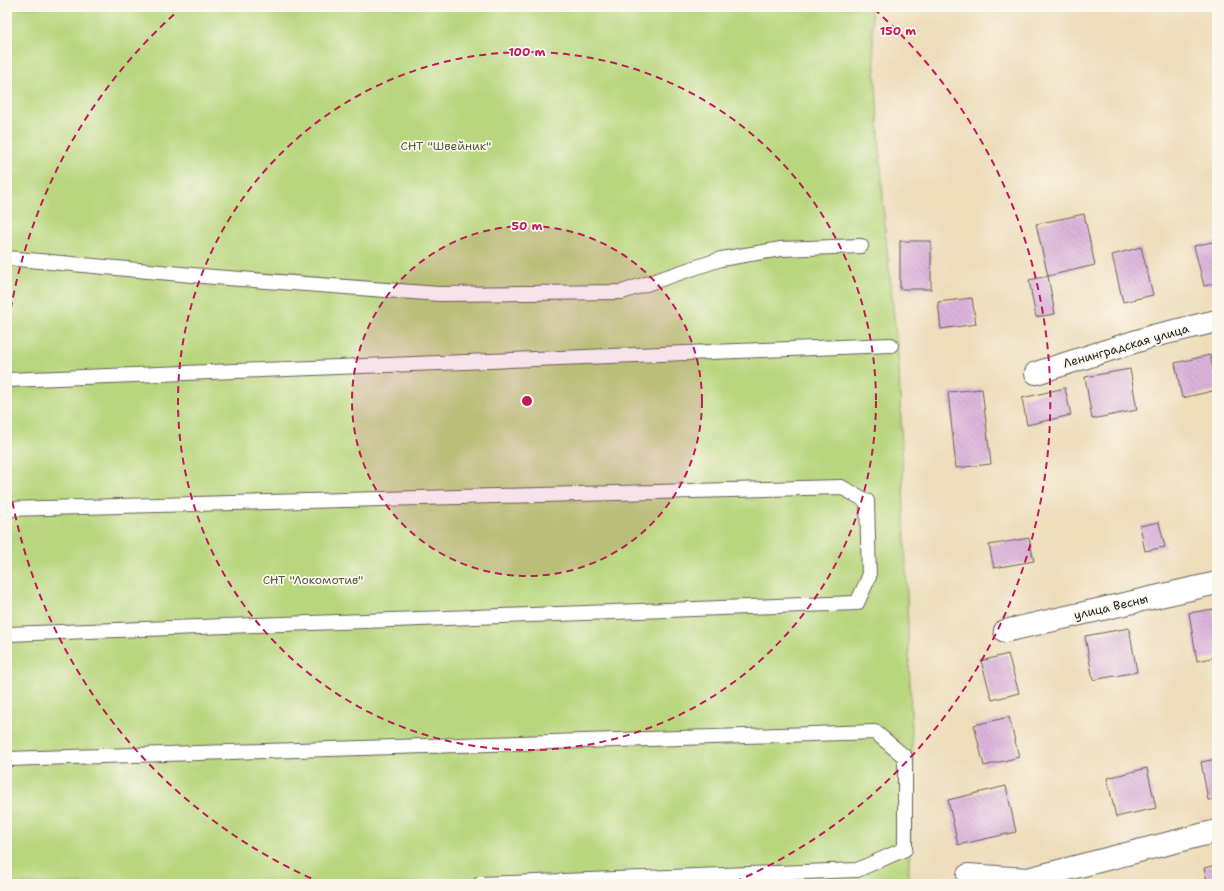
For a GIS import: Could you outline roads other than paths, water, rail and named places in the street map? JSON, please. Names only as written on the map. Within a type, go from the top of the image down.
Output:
[{"type":"street","name":"Ленинградская улица","points":[[1036,373],[1153,336],[1217,321]]},
{"type":"street","name":"улица Весны","points":[[1006,631],[1217,584]]},
{"type":"street","points":[[968,875],[1028,879],[1217,831]]},
{"type":"lane","points":[[7,258],[214,277],[440,294],[622,292],[721,259],[781,249],[861,246]]},
{"type":"lane","points":[[7,380],[891,345]]},
{"type":"lane","points":[[7,509],[841,487],[867,501],[869,577],[857,603],[7,634]]},
{"type":"lane","points":[[7,759],[875,732],[905,757],[905,849],[857,870],[480,884]]},
{"type":"park label","name":"СНТ \"Швейник\"","points":[[446,146]]},
{"type":"park label","name":"СНТ \"Локомотив\"","points":[[313,580]]}]
